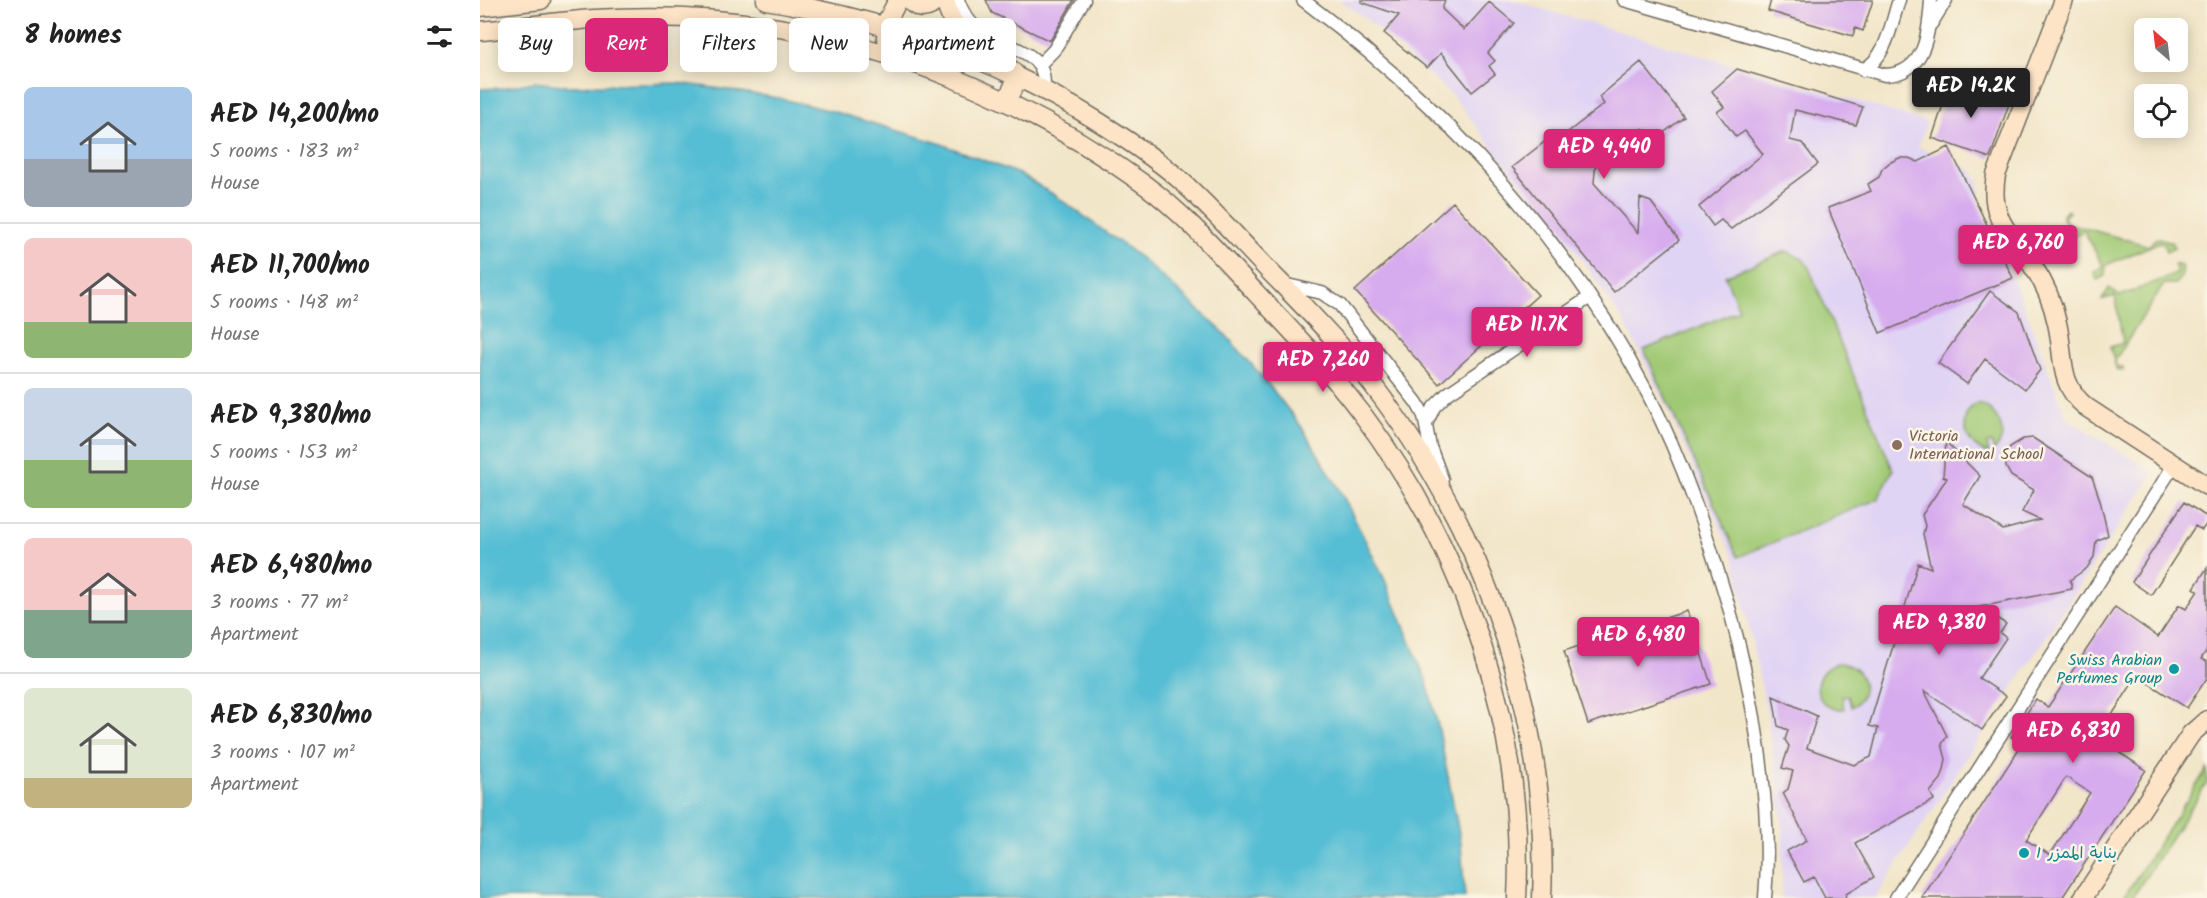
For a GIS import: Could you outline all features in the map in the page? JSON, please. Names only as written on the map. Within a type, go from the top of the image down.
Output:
[{"type":"main road","points":[[480,7],[541,0]]},
{"type":"main road","points":[[766,0],[838,13],[881,25]]},
{"type":"main road","points":[[888,18],[898,0]]},
{"type":"main road","points":[[910,0],[914,5],[923,8],[932,5],[937,0]]},
{"type":"main road","points":[[945,0],[954,23],[964,38],[1005,64],[1018,77]]},
{"type":"main road","points":[[2064,0],[1996,175],[1994,202],[2003,228],[2035,270],[2052,304],[2057,322],[2063,372],[2073,394],[2086,407],[2207,486]]},
{"type":"main road","points":[[480,31],[594,19],[668,17],[783,28],[881,53]]},
{"type":"main road","points":[[936,72],[970,85],[1052,126],[1148,187],[1179,214],[1315,356],[1364,417],[1426,513],[1470,612],[1503,728],[1514,797],[1517,898]]},
{"type":"main road","points":[[1006,72],[1043,90],[1115,132],[1175,176],[1202,200],[1309,311],[1362,372],[1409,437],[1449,504],[1473,554],[1494,606],[1518,684],[1528,724],[1540,805],[1543,846],[1542,898]]},
{"type":"main road","points":[[1006,102],[1018,77]]},
{"type":"main road","points":[[2083,898],[2191,734],[2207,720]]},
{"type":"street","points":[[958,0],[964,13],[981,31],[1030,55],[1040,64],[1044,77],[1043,90]]},
{"type":"street","points":[[1040,64],[1054,50],[1084,0]]},
{"type":"street","points":[[1303,0],[1373,55],[1421,98],[1462,139],[1527,213],[1590,297],[1618,341],[1666,433],[1698,510],[1718,570],[1743,664],[1757,739],[1766,835],[1765,898]]},
{"type":"street","points":[[1624,0],[1885,75],[1896,74],[1908,69],[1921,55],[1929,28],[1931,0]]},
{"type":"street","points":[[1863,70],[1874,63],[1882,52],[1899,0]]},
{"type":"street","points":[[1929,28],[1946,0]]},
{"type":"street","points":[[1281,284],[1322,293],[1340,305],[1413,396],[1421,409],[1430,447],[1449,504]]},
{"type":"street","points":[[1425,424],[1434,407],[1447,394],[1590,297]]},
{"type":"street","points":[[1413,396],[1430,398],[1447,394]]},
{"type":"street","points":[[1896,898],[2174,465]]},
{"type":"shaded area","name":"Victoria International School","points":[[1339,0],[1512,0],[1927,122],[1918,147],[1972,170],[1978,181],[1980,190],[1977,200],[2013,278],[2067,419],[2154,472],[1875,898],[1782,898],[1783,828],[1766,707],[1734,559],[1663,398],[1624,322],[1580,257],[1453,96],[1364,17]]},
{"type":"green space","points":[[2067,210],[2069,212],[2064,217],[2067,223],[2149,246],[2159,238],[2172,242],[2175,248],[2166,252],[2164,245],[2160,242],[2106,265],[2105,276],[2097,280],[2094,272],[2103,266],[2084,231],[2072,236],[2062,216]]},
{"type":"green space","points":[[1786,251],[1803,259],[1809,268],[1893,470],[1878,499],[1738,557],[1644,350],[1739,310],[1725,276]]},
{"type":"green space","points":[[2174,264],[2182,266],[2179,280],[2176,284],[2164,284],[2115,360],[2116,366],[2110,347],[2123,343],[2115,296],[2102,300],[2109,288],[2120,296],[2176,274]]},
{"type":"green space","points":[[1978,403],[1991,411],[2002,430],[1999,444],[1994,451],[1992,443],[1987,444],[1989,453],[1974,445],[1966,431],[1966,415]]},
{"type":"green space","points":[[1839,663],[1855,669],[1863,681],[1862,695],[1851,707],[1848,695],[1842,696],[1844,709],[1833,708],[1825,704],[1818,690],[1818,681],[1822,674],[1829,667]]},
{"type":"green space","points":[[2207,769],[2207,783],[2132,898],[2123,898]]},
{"type":"water","points":[[534,82],[570,86],[678,83],[778,98],[828,110],[939,143],[1019,174],[1056,196],[1141,258],[1223,332],[1261,375],[1301,426],[1340,490],[1384,578],[1427,682],[1439,730],[1461,844],[1465,898],[480,898],[480,89],[502,88]]},
{"type":"building","points":[[986,0],[1074,0],[1050,41],[1016,25],[1016,18],[1002,18],[992,13]]},
{"type":"building","points":[[1361,0],[1445,0],[1442,9],[1464,30],[1489,2],[1514,23],[1488,53],[1495,61],[1489,66],[1495,74],[1472,92],[1441,53],[1427,68],[1384,33],[1399,15],[1361,2]]},
{"type":"building","points":[[1771,0],[1873,0],[1863,31],[1855,28],[1853,36],[1768,11]]},
{"type":"building","points":[[1641,62],[1684,117],[1653,141],[1643,128],[1631,137],[1627,132],[1596,161],[1594,183],[1638,233],[1640,198],[1651,202],[1679,240],[1614,292],[1512,167],[1551,137],[1555,142],[1604,104],[1599,97]]},
{"type":"building","points":[[1737,69],[1863,107],[1856,125],[1795,110],[1790,140],[1802,143],[1818,164],[1731,229],[1721,220],[1713,226],[1699,207],[1763,154],[1745,131],[1736,137],[1717,112],[1724,107],[1712,91]]},
{"type":"building","points":[[1951,81],[2010,101],[1990,158],[1932,138]]},
{"type":"building","points":[[1949,147],[2013,278],[1880,333],[1828,208],[1871,191],[1868,184],[1879,177],[1882,169],[1889,163],[1899,158],[1909,158],[1918,162]]},
{"type":"building","points":[[1453,202],[1538,295],[1439,384],[1355,291]]},
{"type":"building","points":[[1990,291],[2019,312],[2040,370],[2025,389],[1985,359],[1967,384],[1938,363]]},
{"type":"building","points":[[2033,438],[2092,477],[2108,535],[2096,541],[2094,557],[2087,568],[2070,580],[2072,589],[1979,607],[2006,624],[2000,633],[2006,638],[1979,678],[2006,696],[1982,730],[1924,690],[1947,736],[1942,744],[1946,759],[1944,770],[1941,779],[1930,792],[1934,800],[1855,843],[1874,877],[1846,894],[1845,898],[1825,898],[1814,877],[1804,882],[1787,851],[1807,840],[1783,793],[1788,789],[1793,771],[1782,768],[1789,746],[1785,740],[1788,730],[1778,726],[1773,696],[1817,716],[1807,748],[1854,765],[1871,757],[1878,728],[1869,726],[1918,563],[1931,568],[1923,534],[1925,526],[1922,515],[1947,478],[1943,476],[1946,442],[1980,476],[1963,504],[2003,530],[2040,520],[2022,512],[2034,490],[2011,476],[2006,467],[2005,455],[2010,447],[2023,439]]},
{"type":"building","points":[[2184,502],[2207,517],[2207,523],[2202,530],[2195,526],[2151,595],[2132,582]]},
{"type":"building","points":[[2207,568],[2207,650],[2201,659],[2207,662],[2207,678],[2187,708],[2137,676],[2097,738],[2146,770],[2062,898],[1922,898],[2022,744],[2011,737],[2036,699],[2048,707],[2115,607],[2158,637],[2179,605],[2186,609],[2198,591],[2194,588]],"holes":[[[2066,777],[2090,793],[2050,855],[2026,840]]]},
{"type":"building","points":[[1687,611],[1711,684],[1588,724],[1564,651]]},
{"type":"place","name":"Victoria International School","points":[[1897,445]]},
{"type":"place","name":"Swiss Arabian Perfumes Group","points":[[2174,669]]},
{"type":"place","name":"بناية الممزر 1","points":[[2024,853]]}]
